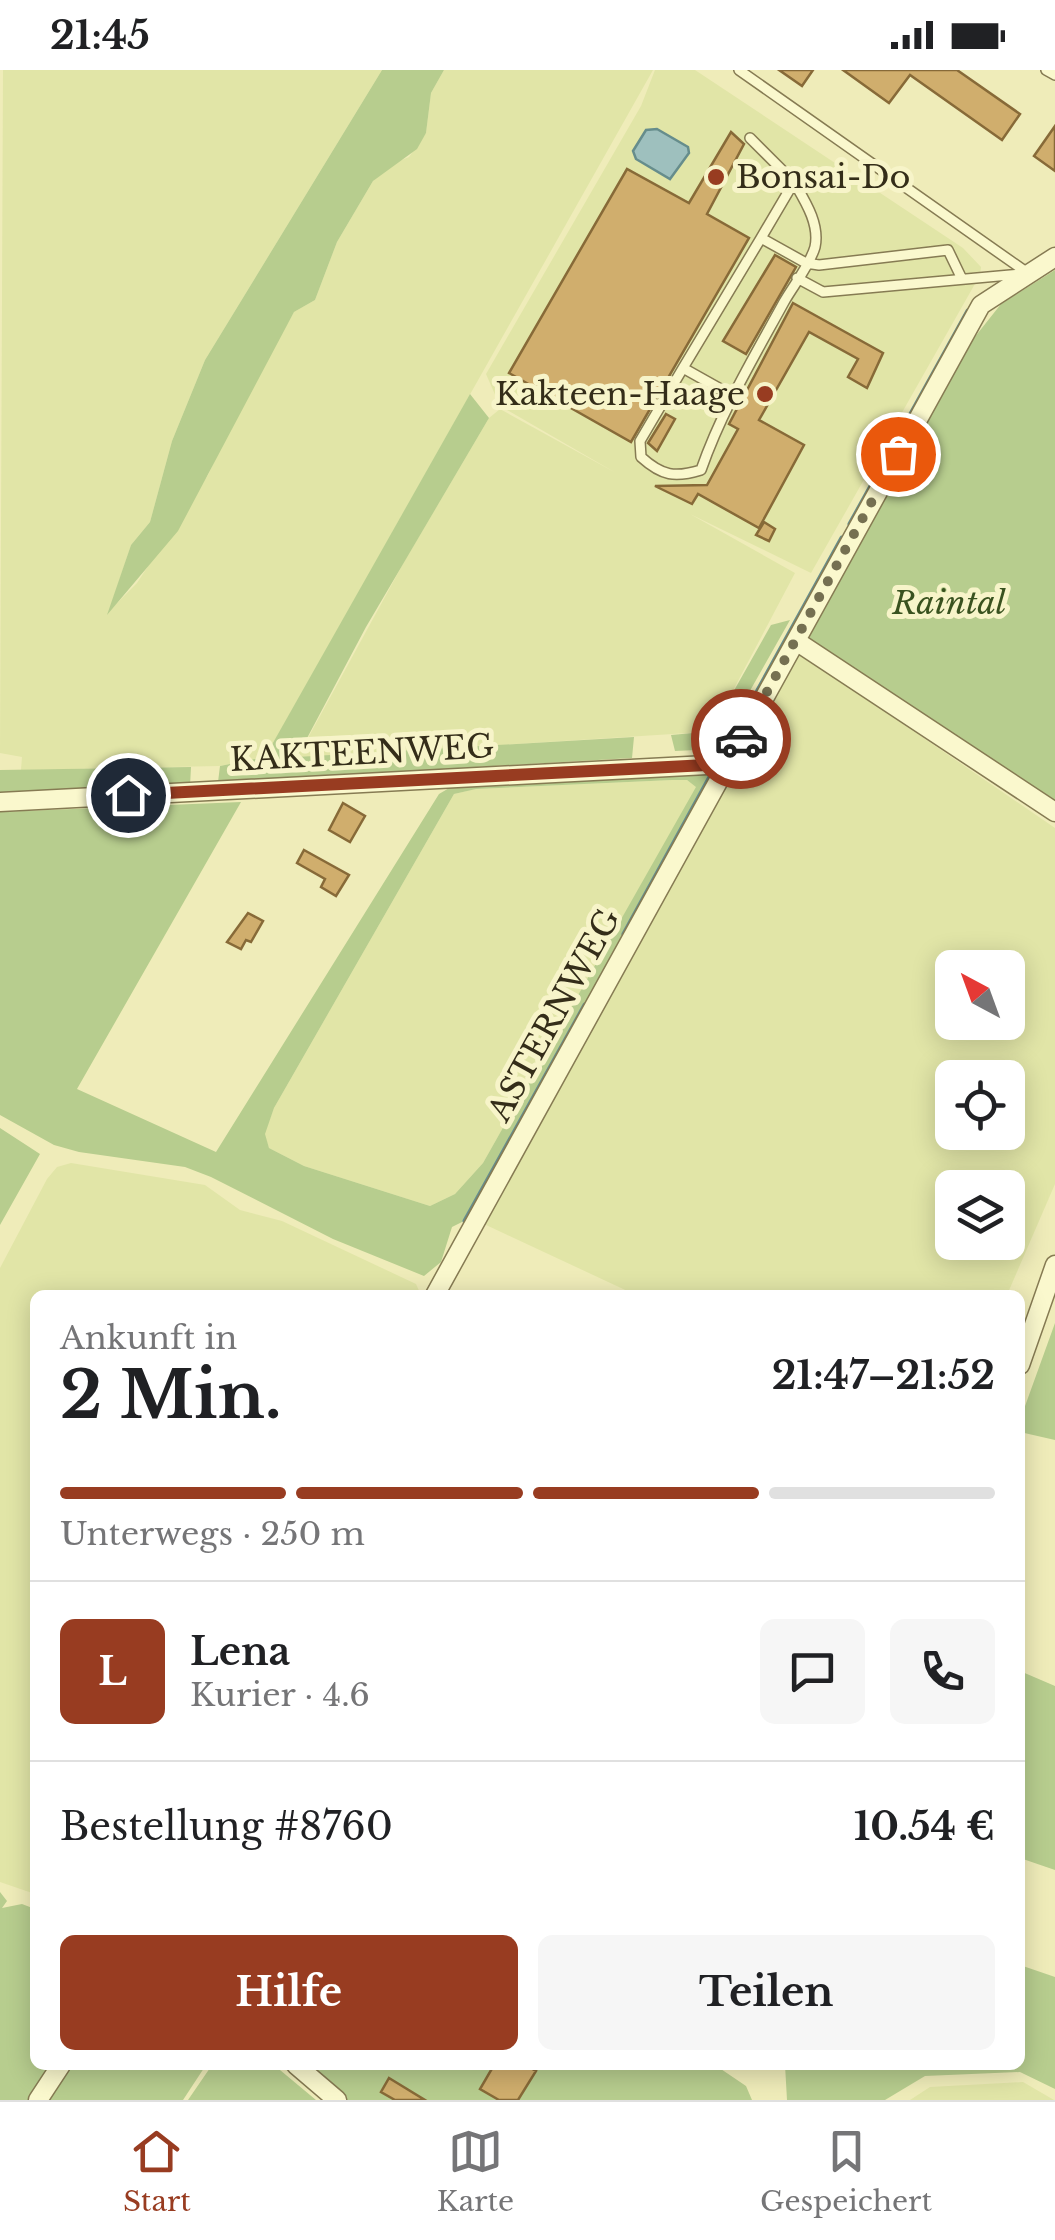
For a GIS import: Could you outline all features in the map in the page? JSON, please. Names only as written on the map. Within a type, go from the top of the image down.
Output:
[{"type":"street","name":"ASTERNWEG","points":[[438,1290],[980,305],[1055,257]]},
{"type":"street","points":[[796,641],[1055,812]]},
{"type":"street","name":"KAKTEENWEG","points":[[0,802],[726,764]]},
{"type":"street","points":[[1025,1351],[1055,1264]]},
{"type":"street","points":[[38,2100],[58,2070]]},
{"type":"street","points":[[302,2070],[337,2100]]},
{"type":"lane","points":[[739,70],[1029,274]]},
{"type":"lane","points":[[750,138],[794,182],[813,216],[815,247],[733,396],[701,470],[678,477],[656,471],[641,458],[640,442],[794,182]]},
{"type":"lane","points":[[761,238],[806,264],[948,250],[961,277]]},
{"type":"lane","points":[[797,278],[823,292],[1029,274]]},
{"type":"lane","points":[[683,368],[733,396]]},
{"type":"green space","points":[[3,70],[382,70],[205,360],[172,441],[150,522],[131,545],[109,611],[137,583],[208,475],[245,397],[294,312],[315,300],[337,242],[373,181],[387,166],[409,157],[426,133],[431,93],[444,70],[653,70],[265,758],[219,766],[21,770],[22,757],[0,753]]},
{"type":"green space","points":[[382,70],[444,70],[431,93],[426,133],[417,149],[373,181],[337,242],[315,300],[294,312],[178,531],[107,615],[131,545],[150,522],[172,441],[205,360]]},
{"type":"green space","points":[[655,70],[695,70],[963,248],[981,267],[980,275],[811,573],[690,514],[795,573],[719,717],[704,732],[297,758],[404,562],[489,418],[500,409],[616,473],[500,406],[486,374],[641,106]]},
{"type":"green space","name":"Raintal","points":[[1055,270],[1055,806],[806,637],[974,338],[1001,304]]},
{"type":"green space","points":[[470,394],[489,418],[366,627],[297,757],[634,737],[632,758],[218,782],[220,766],[265,757]]},
{"type":"green space","points":[[790,620],[717,749],[675,751],[671,735],[704,732],[719,717],[771,625]]},
{"type":"green space","points":[[798,652],[1055,828],[1055,1184],[1025,1253],[1025,1170],[935,1170],[935,1260],[1022,1260],[1009,1290],[625,1290],[484,1224]]},
{"type":"green space","points":[[191,767],[190,786],[0,797],[0,770]]},
{"type":"green space","points":[[701,771],[709,774],[711,781],[462,1222],[452,1227],[441,1262],[424,1276],[333,1239],[185,1167],[54,1145],[0,1115],[0,812],[241,802],[77,1089],[216,1152],[439,794],[456,784]],"holes":[[[687,780],[696,787],[483,1163],[455,1194],[430,1206],[304,1166],[269,1148],[265,1134],[274,1108],[454,794],[476,789]]]},
{"type":"green space","points":[[687,780],[697,787],[483,1163],[455,1194],[430,1206],[304,1166],[269,1148],[264,1134],[274,1108],[454,794],[475,789]]},
{"type":"green space","points":[[0,1128],[40,1154],[0,1225]]},
{"type":"green space","points":[[71,1163],[205,1185],[240,1210],[282,1221],[416,1284],[419,1290],[30,1290],[30,1892],[0,1882],[0,1268],[57,1167]]},
{"type":"green space","points":[[1055,1323],[1055,1440],[1025,1433],[1025,1406]]},
{"type":"green space","points":[[1025,1673],[1055,1686],[1055,1870],[1025,1860]]},
{"type":"green space","points":[[0,1892],[7,1901],[2,1908],[22,1904],[30,1907],[30,2070],[203,2070],[183,2100],[0,2100]]},
{"type":"green space","points":[[1025,1967],[1055,1977],[1055,2089],[1020,2072],[925,2076],[885,2100],[787,2100],[785,2070],[1025,2070]]},
{"type":"green space","points":[[209,2070],[280,2070],[316,2100],[188,2100]]},
{"type":"green space","points":[[311,2070],[722,2070],[746,2086],[752,2100],[347,2100]]},
{"type":"green space","points":[[1023,2082],[1054,2100],[910,2100],[930,2087]]},
{"type":"water","points":[[657,129],[688,147],[689,153],[670,179],[636,159],[633,151],[646,130]]},
{"type":"building","points":[[779,70],[813,70],[802,86]]},
{"type":"building","points":[[843,70],[957,70],[1020,114],[1002,140],[910,75],[889,103]]},
{"type":"building","points":[[1055,126],[1055,171],[1034,156]]},
{"type":"building","points":[[731,132],[744,144],[707,214],[749,238],[631,442],[509,373],[627,169],[689,203]]},
{"type":"building","points":[[775,255],[796,267],[746,354],[723,341]]},
{"type":"building","points":[[793,303],[883,353],[867,388],[848,377],[858,359],[809,332],[759,420],[804,445],[759,528],[698,494],[692,504],[655,486],[707,485],[738,429],[729,424]]},
{"type":"building","points":[[666,414],[675,419],[657,451],[648,443]]},
{"type":"building","points":[[764,522],[775,529],[769,541],[756,535]]},
{"type":"building","points":[[343,803],[365,816],[350,842],[329,830]]},
{"type":"building","points":[[304,850],[349,875],[336,896],[321,887],[325,879],[297,863]]},
{"type":"building","points":[[248,913],[263,921],[251,942],[246,940],[241,949],[227,942]]},
{"type":"building","points":[[491,2070],[536,2071],[518,2100],[499,2100],[480,2089]]},
{"type":"building","points":[[389,2078],[425,2100],[395,2100],[381,2092]]},
{"type":"waterway","points":[[850,524],[968,311]]},
{"type":"waterway","points":[[725,750],[842,538]]},
{"type":"waterway","points":[[624,934],[710,777]]},
{"type":"waterway","points":[[465,1221],[585,1005]]},
{"type":"way so far","points":[[741,739],[898,454]]},
{"type":"place","name":"Bonsai-Do","points":[[716,177]]},
{"type":"place","name":"Kakteen-Haage","points":[[765,394]]},
{"type":"route","points":[[128,795],[726,764],[741,739]]}]
